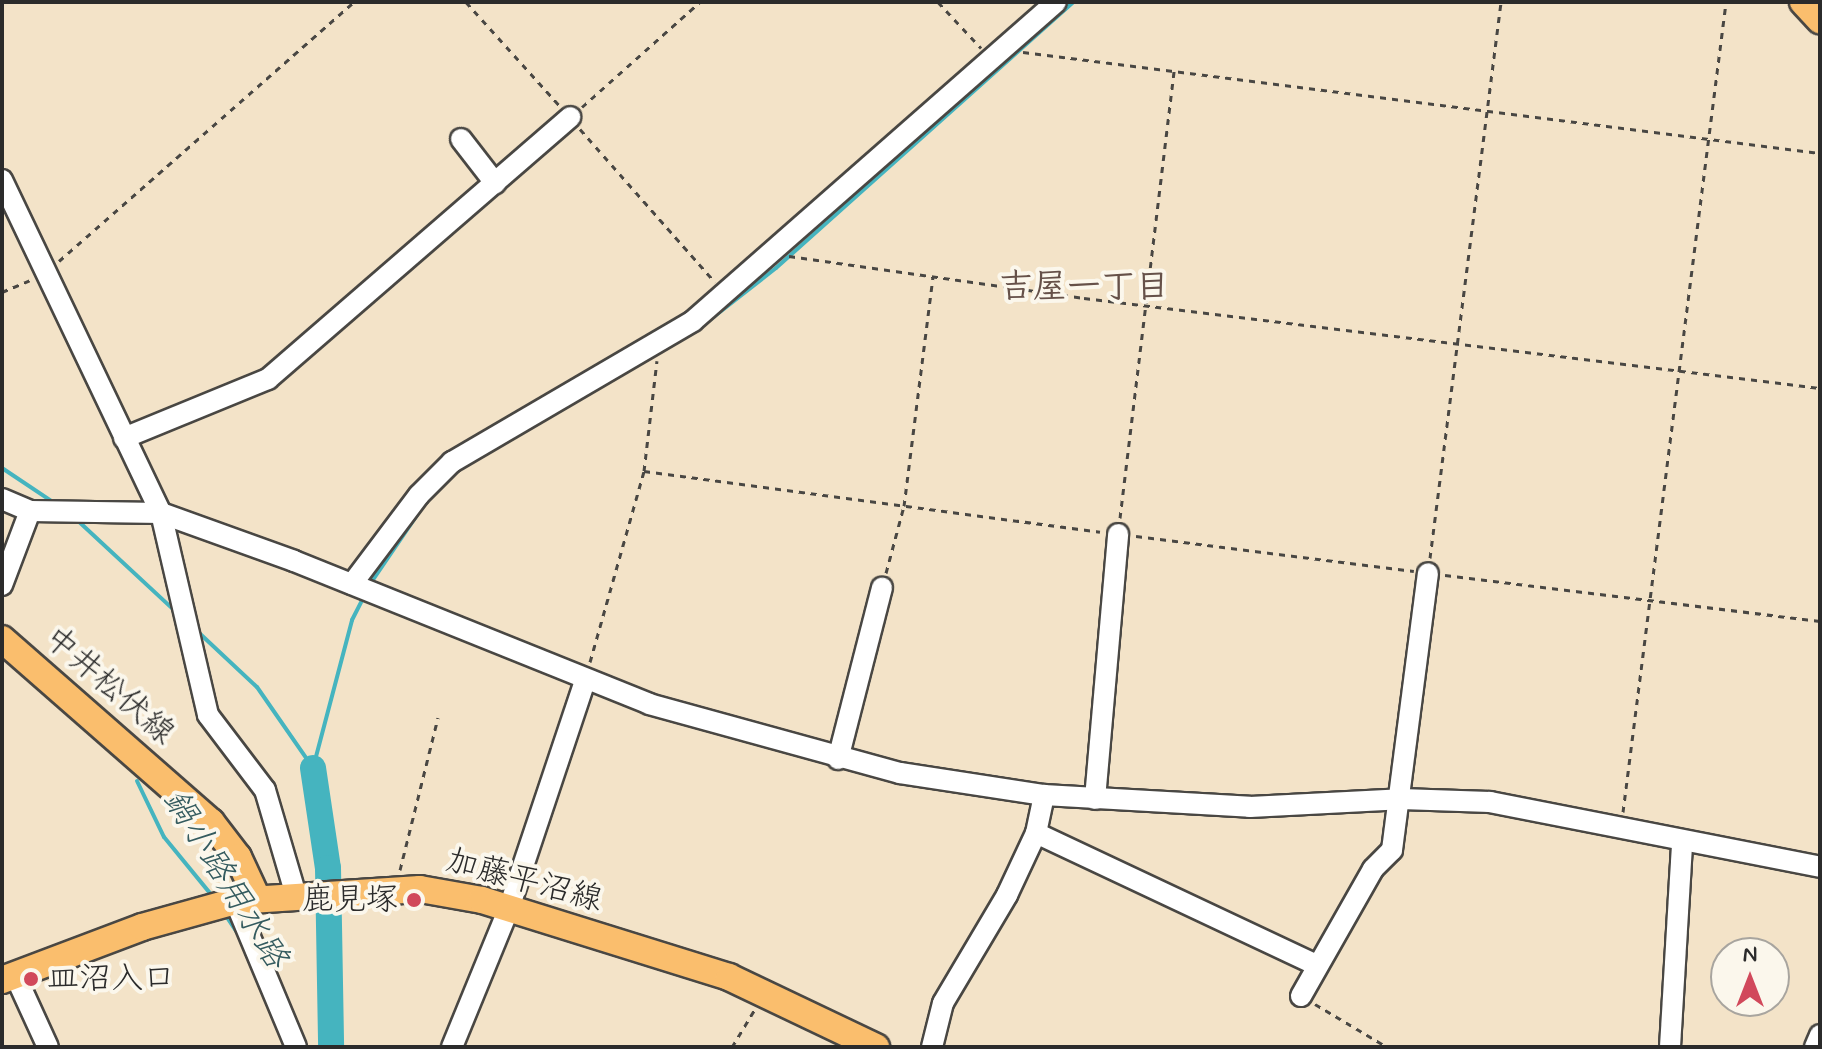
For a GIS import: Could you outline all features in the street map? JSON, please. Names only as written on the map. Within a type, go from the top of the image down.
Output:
[{"type":"main road","points":[[1803,2],[1820,20]]},
{"type":"main road","name":"中井松伏線","points":[[2,639],[211,822],[238,857],[246,900]]},
{"type":"main road","name":"加藤平沼線","points":[[8,977],[142,927],[246,900],[395,889],[463,896],[509,908],[765,992],[876,1047]]},
{"type":"street","points":[[352,584],[419,495],[452,462],[659,341],[726,294],[1056,2]]},
{"type":"street","points":[[124,438],[268,379],[570,117]]},
{"type":"street","points":[[461,139],[495,183]]},
{"type":"street","points":[[2,180],[161,513],[208,715],[265,790],[296,895]]},
{"type":"street","points":[[2,499],[30,511],[161,513],[352,584],[585,681],[838,759],[1044,795],[1095,799],[1250,807],[1401,799],[1490,802],[1682,843],[1820,867]]},
{"type":"street","points":[[2,585],[30,511]]},
{"type":"street","points":[[1095,799],[1118,534]]},
{"type":"street","points":[[1301,996],[1373,869],[1392,850],[1401,799],[1400,764],[1428,573]]},
{"type":"street","points":[[838,759],[882,588]]},
{"type":"street","points":[[452,1047],[509,908],[585,681]]},
{"type":"street","points":[[932,1047],[943,1003],[961,965],[1007,895],[1036,833],[1044,795]]},
{"type":"street","points":[[1036,833],[1317,965]]},
{"type":"street","points":[[1670,1047],[1682,843]]},
{"type":"street","points":[[246,900],[296,1047]]},
{"type":"street","points":[[8,977],[48,1047]]},
{"type":"street","points":[[1815,1047],[1820,1035]]},
{"type":"path","points":[[2,292],[47,272],[354,2]]},
{"type":"path","points":[[466,2],[726,294]]},
{"type":"path","points":[[570,117],[700,2]]},
{"type":"path","points":[[938,2],[992,60]]},
{"type":"path","points":[[1428,573],[1501,2]]},
{"type":"path","points":[[1621,830],[1726,2]]},
{"type":"path","points":[[1025,54],[1820,153]]},
{"type":"path","points":[[1118,534],[1174,71]]},
{"type":"path","points":[[779,250],[792,259],[1820,388]]},
{"type":"path","points":[[882,588],[904,506],[933,277]]},
{"type":"path","points":[[585,681],[644,471],[659,341]]},
{"type":"path","points":[[644,471],[1118,534],[1820,621]]},
{"type":"path","points":[[395,889],[438,718]]},
{"type":"path","points":[[732,1047],[765,992]]},
{"type":"path","points":[[1301,996],[1387,1047]]},
{"type":"waterway","points":[[702,326],[776,268],[1074,2]]},
{"type":"waterway","points":[[2,468],[56,504]]},
{"type":"waterway","points":[[370,584],[417,515]]},
{"type":"waterway","points":[[76,519],[175,611]]},
{"type":"waterway","points":[[313,768],[352,620],[365,595]]},
{"type":"waterway","points":[[196,630],[257,687],[313,768]]},
{"type":"waterway","points":[[313,768],[328,868],[331,1047]]},
{"type":"waterway","name":"鍋小路用水路","points":[[137,781],[164,837],[214,898]]},
{"type":"waterway","name":"鍋小路用水路","points":[[226,916],[239,935]]},
{"type":"place","name":"鹿見塚","points":[[414,900]]},
{"type":"place","name":"皿沼入口","points":[[31,979]]},
{"type":"district","name":"吉屋一丁目","points":[[1084,288]]}]
